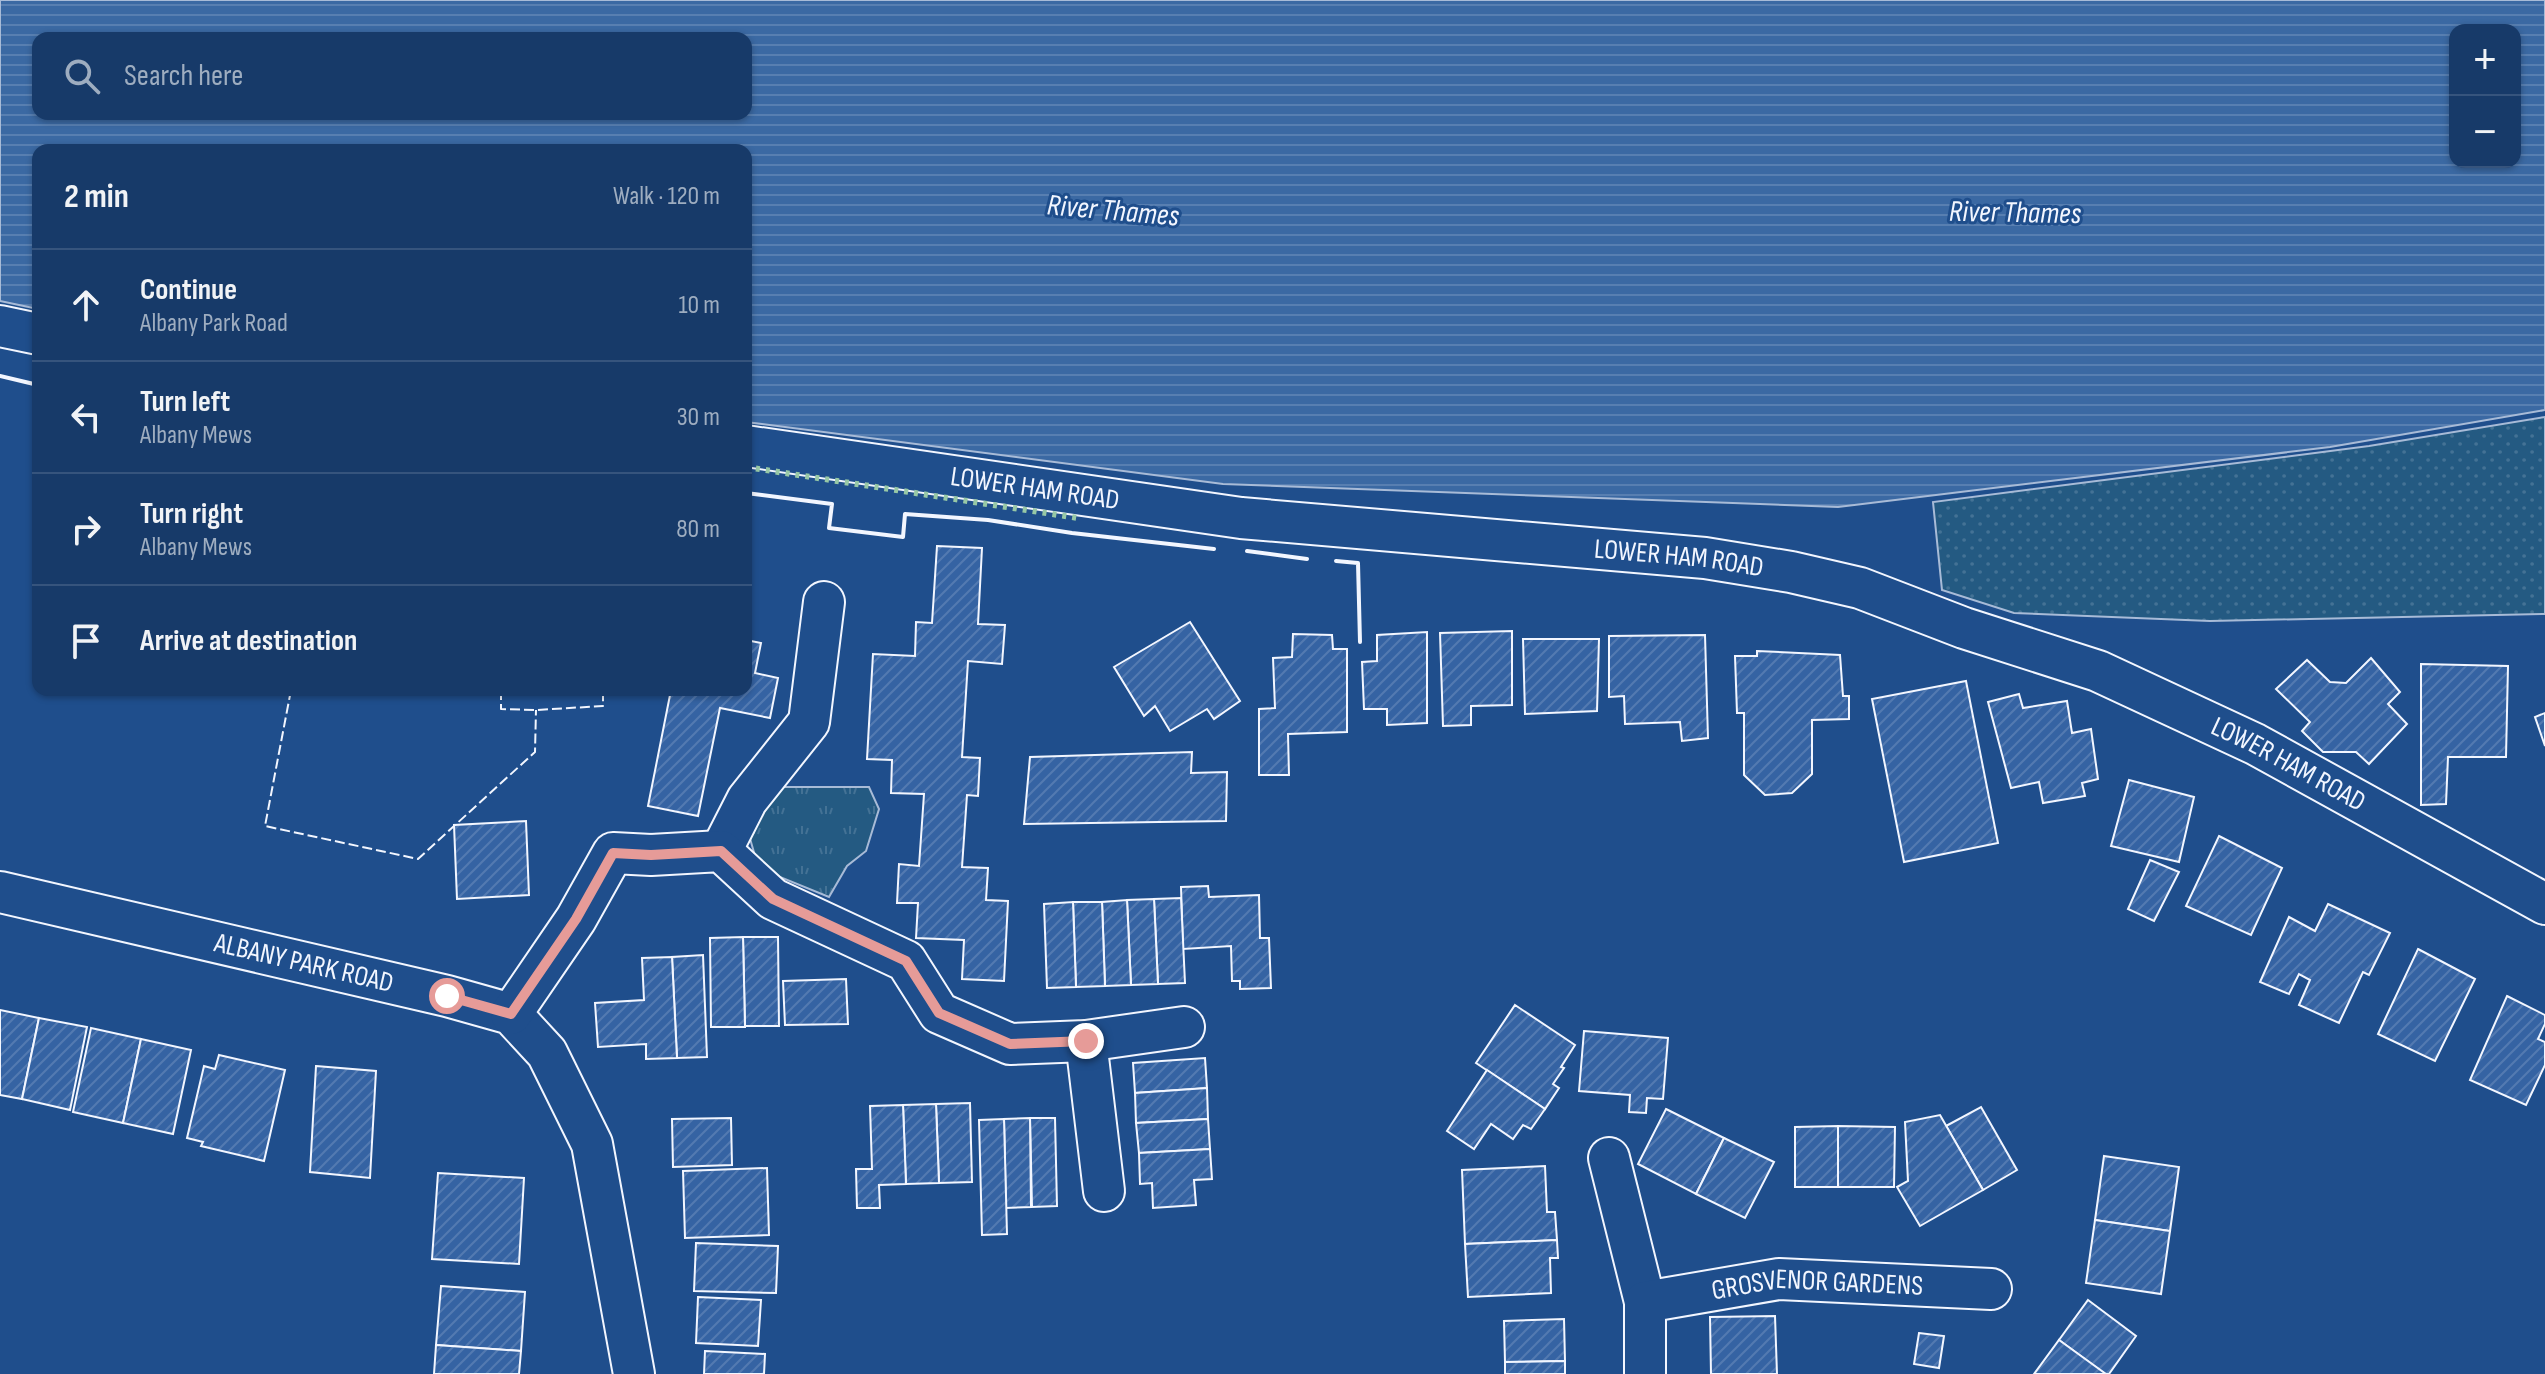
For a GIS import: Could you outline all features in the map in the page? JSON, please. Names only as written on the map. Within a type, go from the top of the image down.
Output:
[{"type":"street","points":[[0,326],[32,333]]},
{"type":"street","name":"LOWER HAM ROAD","points":[[752,447],[1241,518],[1705,558],[1791,572],[1860,588],[1964,628],[2098,671],[2255,744],[2545,904]]},
{"type":"street","points":[[721,851],[747,800],[809,722],[824,602]]},
{"type":"street","points":[[634,1374],[592,1144],[547,1053],[511,1014],[576,919],[613,853],[651,855],[721,851],[773,899],[906,961],[939,1013],[1010,1044],[1086,1041],[1184,1027]]},
{"type":"street","name":"ALBANY PARK ROAD","points":[[0,892],[432,992],[511,1014]]},
{"type":"street","points":[[1086,1041],[1104,1191]]},
{"type":"street","points":[[1609,1158],[1645,1302],[1645,1374]]},
{"type":"street","name":"GROSVENOR GARDENS","points":[[1645,1302],[1779,1279],[1991,1289]]},
{"type":"green space","points":[[2545,417],[2545,614],[2210,621],[2014,613],[1942,590],[1933,502],[2369,446]]},
{"type":"green space","points":[[780,787],[869,787],[879,809],[866,851],[847,866],[829,897],[770,873],[755,856],[749,835]]},
{"type":"water","name":"River Thames","points":[[0,0],[2545,0],[2545,410],[2330,447],[1838,507],[1223,484],[752,423],[752,144],[32,144],[32,308],[0,301]]},
{"type":"building","points":[[937,546],[982,548],[978,624],[1005,625],[1002,664],[968,661],[962,757],[980,758],[978,796],[967,795],[962,867],[988,868],[986,900],[1008,901],[1004,981],[962,979],[964,940],[916,938],[918,903],[897,903],[899,864],[919,866],[924,794],[891,793],[892,760],[867,759],[873,654],[915,656],[916,622],[932,623]]},
{"type":"building","points":[[1190,622],[1240,701],[1214,719],[1207,709],[1170,731],[1155,706],[1144,716],[1114,667]]},
{"type":"building","points":[[1512,631],[1512,705],[1471,706],[1471,725],[1443,726],[1440,633]]},
{"type":"building","points":[[1427,632],[1427,723],[1387,725],[1387,709],[1364,709],[1362,662],[1377,661],[1377,635]]},
{"type":"building","points":[[1293,634],[1332,635],[1333,649],[1347,649],[1347,732],[1288,734],[1289,775],[1259,775],[1259,709],[1275,708],[1273,658],[1292,657]]},
{"type":"building","points":[[1705,635],[1708,738],[1682,741],[1680,722],[1625,724],[1624,696],[1609,697],[1609,636]]},
{"type":"building","points":[[1523,639],[1599,639],[1597,711],[1525,714]]},
{"type":"building","points":[[752,641],[761,643],[755,673],[778,678],[770,718],[720,708],[698,816],[648,806],[670,696],[752,696]]},
{"type":"building","points":[[1757,651],[1840,655],[1843,696],[1849,696],[1849,719],[1812,720],[1812,774],[1792,793],[1765,795],[1744,775],[1744,713],[1737,713],[1735,656],[1757,656]]},
{"type":"building","points":[[2371,658],[2400,692],[2388,704],[2407,724],[2369,764],[2356,752],[2323,752],[2302,731],[2310,722],[2276,689],[2307,660],[2330,682],[2346,683]]},
{"type":"building","points":[[2421,664],[2508,666],[2506,757],[2448,757],[2446,804],[2421,805]]},
{"type":"building","points":[[1966,681],[1998,843],[1904,862],[1872,699]]},
{"type":"building","points":[[2019,694],[2023,708],[2067,701],[2072,733],[2091,729],[2098,779],[2082,783],[2085,796],[2043,803],[2039,782],[2011,788],[1988,702]]},
{"type":"building","points":[[2545,713],[2545,746],[2535,717]]},
{"type":"building","points":[[1192,752],[1191,773],[1227,772],[1226,821],[1024,824],[1030,757]]},
{"type":"building","points":[[2129,780],[2194,797],[2179,862],[2111,846]]},
{"type":"building","points":[[526,821],[529,895],[457,899],[454,825]]},
{"type":"building","points":[[2219,836],[2282,868],[2251,935],[2186,906]]},
{"type":"building","points":[[2150,860],[2179,872],[2154,921],[2128,909]]},
{"type":"building","points":[[1208,886],[1209,897],[1259,895],[1260,938],[1269,938],[1271,988],[1240,989],[1240,981],[1232,981],[1231,946],[1183,949],[1181,887]]},
{"type":"building","points":[[1181,898],[1185,983],[1158,984],[1154,899]]},
{"type":"building","points":[[1154,899],[1158,984],[1131,985],[1127,900]]},
{"type":"building","points":[[1127,900],[1131,985],[1105,986],[1102,902]]},
{"type":"building","points":[[1073,902],[1102,902],[1105,986],[1076,987]]},
{"type":"building","points":[[1073,902],[1076,987],[1047,988],[1044,904]]},
{"type":"building","points":[[2328,904],[2390,933],[2369,975],[2363,972],[2339,1023],[2299,1005],[2310,980],[2299,974],[2289,994],[2260,982],[2289,917],[2315,931]]},
{"type":"building","points":[[743,937],[778,937],[779,1026],[745,1026]]},
{"type":"building","points":[[743,937],[745,1027],[711,1027],[710,938]]},
{"type":"building","points":[[2418,949],[2475,979],[2435,1061],[2378,1034]]},
{"type":"building","points":[[703,955],[707,1057],[677,1058],[672,957]]},
{"type":"building","points":[[672,957],[677,1058],[646,1059],[646,1044],[598,1047],[595,1003],[644,1000],[642,958]]},
{"type":"building","points":[[846,979],[848,1024],[785,1025],[783,981]]},
{"type":"building","points":[[2507,996],[2545,1015],[2545,1024],[2538,1039],[2545,1042],[2545,1065],[2526,1105],[2470,1080]]},
{"type":"building","points":[[1515,1005],[1575,1045],[1553,1084],[1559,1088],[1545,1109],[1476,1063]]},
{"type":"building","points":[[0,1010],[39,1018],[22,1099],[0,1095]]},
{"type":"building","points":[[39,1018],[87,1027],[70,1110],[22,1099]]},
{"type":"building","points":[[91,1028],[141,1039],[123,1123],[73,1112]]},
{"type":"building","points":[[1584,1031],[1668,1038],[1663,1099],[1647,1098],[1646,1113],[1629,1112],[1630,1095],[1579,1091]]},
{"type":"building","points":[[141,1039],[191,1050],[173,1134],[123,1123]]},
{"type":"building","points":[[219,1055],[285,1070],[264,1161],[201,1146],[203,1142],[187,1138],[204,1066],[215,1069]]},
{"type":"building","points":[[1205,1058],[1207,1088],[1135,1093],[1133,1063]]},
{"type":"building","points":[[316,1066],[376,1071],[370,1178],[310,1172]]},
{"type":"building","points":[[1487,1070],[1545,1109],[1531,1129],[1523,1125],[1513,1139],[1491,1124],[1474,1149],[1447,1131]]},
{"type":"building","points":[[1207,1088],[1208,1119],[1136,1123],[1135,1093]]},
{"type":"building","points":[[970,1103],[972,1182],[939,1183],[936,1104]]},
{"type":"building","points":[[936,1104],[939,1183],[906,1184],[903,1105]]},
{"type":"building","points":[[903,1105],[906,1184],[879,1185],[880,1208],[857,1208],[856,1169],[872,1169],[870,1106]]},
{"type":"building","points":[[1981,1107],[2017,1170],[1983,1190],[1946,1126]]},
{"type":"building","points":[[1666,1109],[1724,1138],[1696,1194],[1638,1164]]},
{"type":"building","points":[[1940,1115],[1983,1190],[1920,1226],[1897,1187],[1908,1181],[1905,1122]]},
{"type":"building","points":[[731,1118],[732,1165],[673,1167],[672,1119]]},
{"type":"building","points":[[1030,1118],[1055,1118],[1057,1206],[1032,1207]]},
{"type":"building","points":[[1030,1118],[1031,1207],[1006,1208],[1004,1119]]},
{"type":"building","points":[[1004,1119],[1007,1234],[982,1235],[979,1120]]},
{"type":"building","points":[[1208,1119],[1210,1149],[1139,1153],[1136,1123]]},
{"type":"building","points":[[1838,1126],[1838,1187],[1795,1187],[1795,1127]]},
{"type":"building","points":[[1838,1126],[1895,1127],[1894,1187],[1838,1187]]},
{"type":"building","points":[[1724,1138],[1774,1162],[1745,1218],[1696,1194]]},
{"type":"building","points":[[1210,1149],[1212,1179],[1194,1180],[1196,1205],[1153,1208],[1152,1183],[1140,1184],[1139,1153]]},
{"type":"building","points":[[2104,1156],[2179,1167],[2170,1231],[2095,1220]]},
{"type":"building","points":[[1545,1166],[1547,1212],[1555,1212],[1557,1240],[1465,1244],[1462,1170]]},
{"type":"building","points":[[767,1168],[769,1235],[685,1238],[683,1171]]},
{"type":"building","points":[[438,1173],[524,1178],[519,1264],[432,1259]]},
{"type":"building","points":[[2095,1220],[2170,1231],[2161,1294],[2086,1283]]},
{"type":"building","points":[[1557,1240],[1558,1258],[1550,1258],[1551,1293],[1468,1297],[1465,1244]]},
{"type":"building","points":[[696,1243],[778,1246],[776,1293],[694,1291]]},
{"type":"building","points":[[441,1286],[525,1292],[521,1351],[436,1345]]},
{"type":"building","points":[[698,1297],[761,1300],[758,1346],[696,1343]]},
{"type":"building","points":[[2088,1300],[2136,1336],[2109,1374],[2059,1340]]},
{"type":"building","points":[[1775,1316],[1777,1374],[1711,1374],[1710,1317]]},
{"type":"building","points":[[1564,1319],[1565,1361],[1505,1362],[1504,1321]]},
{"type":"building","points":[[1919,1333],[1944,1336],[1939,1368],[1914,1364]]},
{"type":"building","points":[[2059,1340],[2106,1374],[2034,1374]]},
{"type":"building","points":[[436,1345],[521,1351],[519,1374],[434,1374]]},
{"type":"building","points":[[705,1351],[765,1354],[764,1374],[704,1374]]},
{"type":"building","points":[[1565,1361],[1565,1374],[1505,1374],[1505,1362]]},
{"type":"hedge","points":[[752,468],[1078,518]]},
{"type":"fence","points":[[290,696],[265,826],[418,859],[535,752],[536,710]]},
{"type":"fence","points":[[501,696],[501,709],[536,710],[603,706],[603,696]]},
{"type":"wall","points":[[0,376],[32,384]]},
{"type":"wall","points":[[752,494],[832,504],[829,528],[903,537],[905,514],[988,520],[1214,549]]},
{"type":"wall","points":[[1247,551],[1307,559]]},
{"type":"wall","points":[[1336,561],[1358,563],[1360,642]]},
{"type":"route","points":[[447,996],[511,1014],[576,919],[613,853],[651,855],[721,851],[773,899],[906,961],[939,1013],[1010,1044],[1086,1041]]}]
